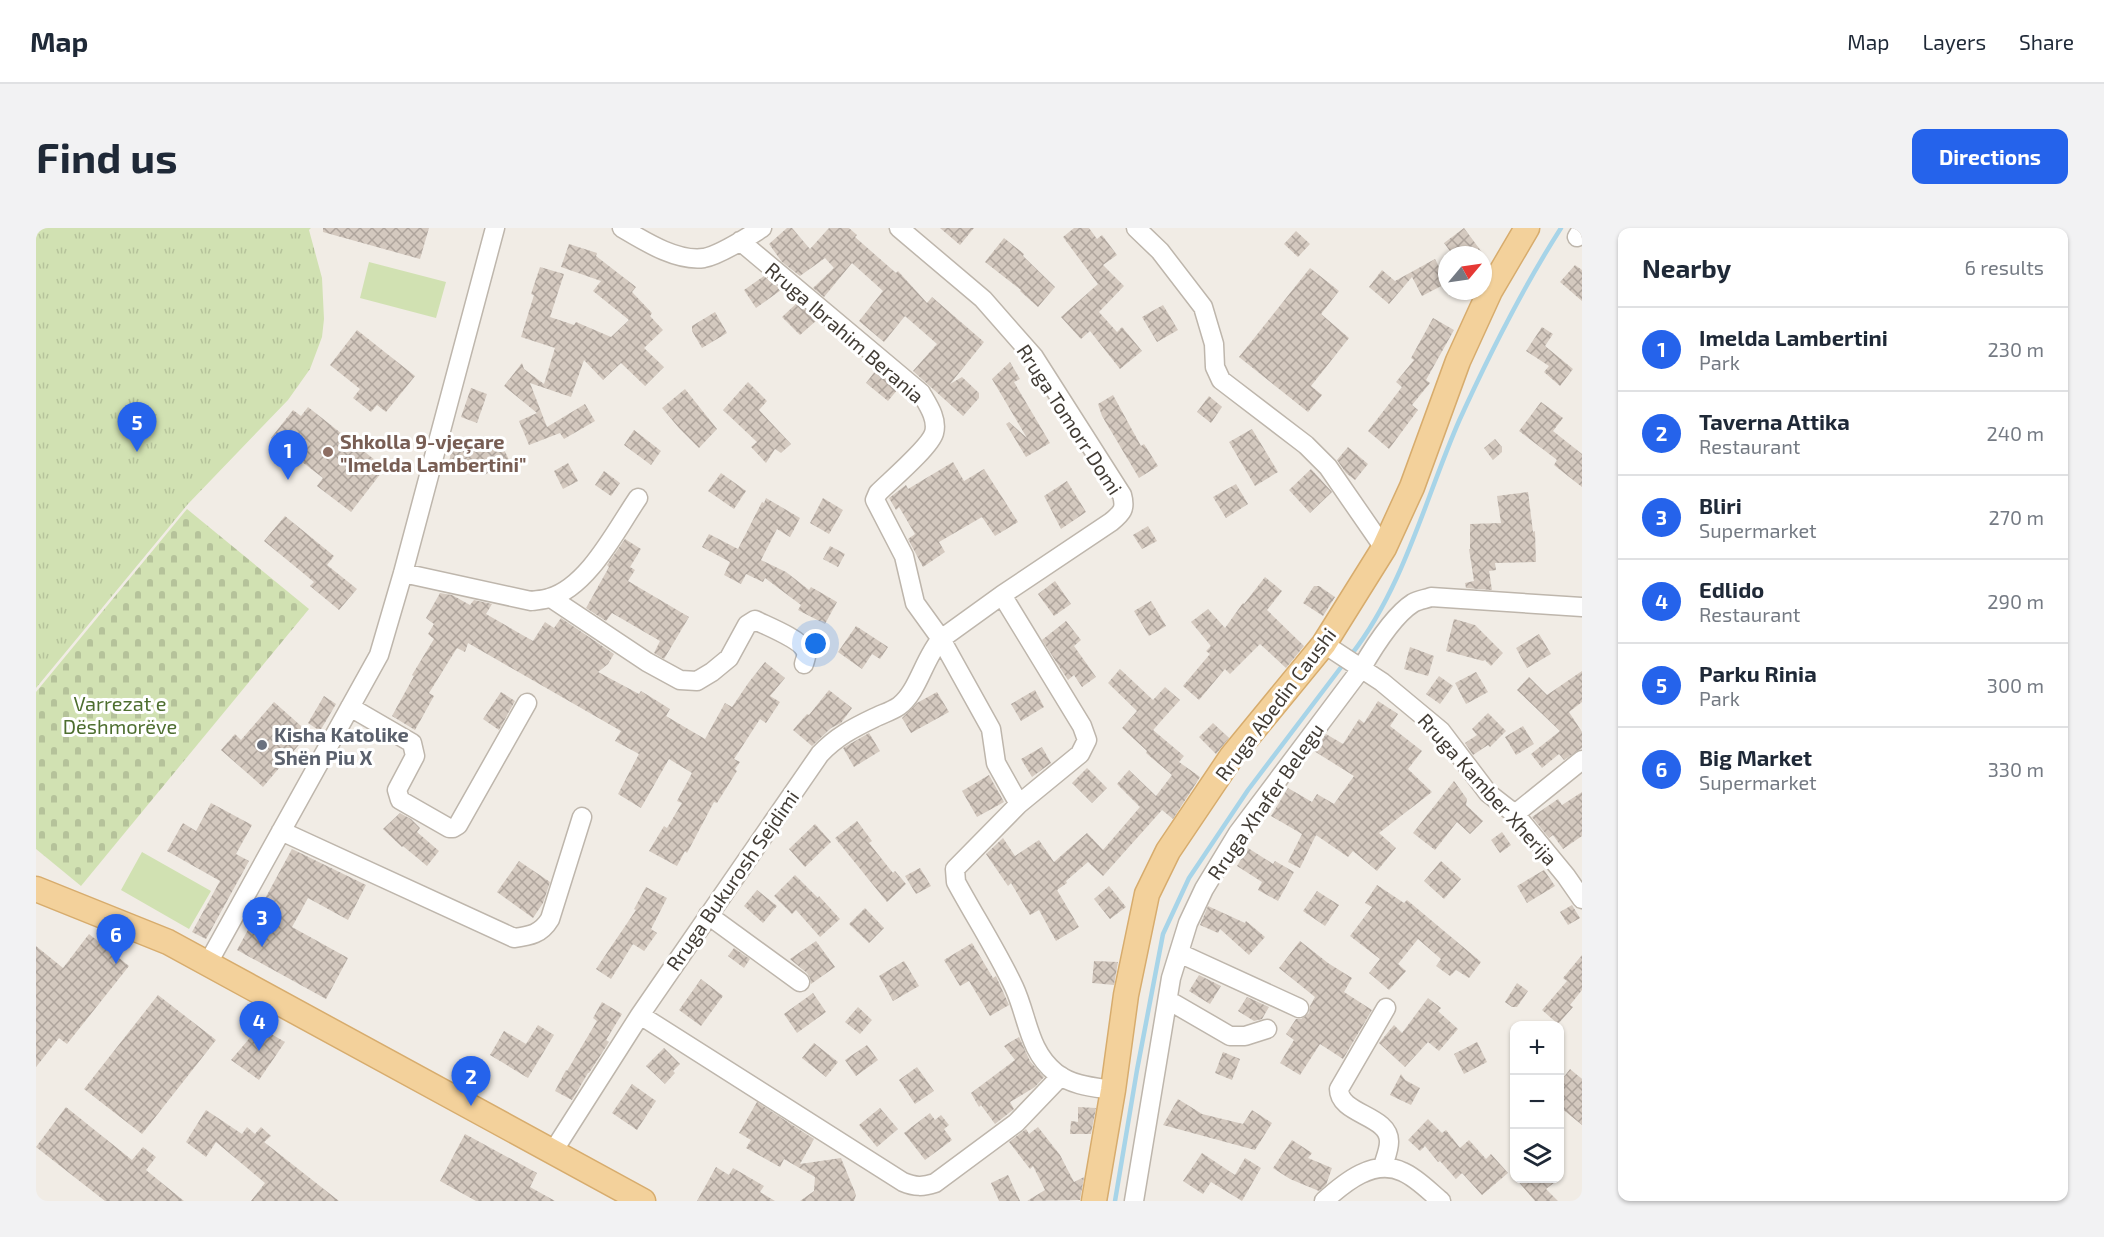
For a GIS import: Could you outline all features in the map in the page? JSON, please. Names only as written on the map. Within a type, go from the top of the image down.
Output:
[{"type":"main road","name":"Rruga Abedin Caushi","points":[[1094,1201],[1126,995],[1147,894],[1168,851],[1232,756],[1330,648],[1384,548],[1412,487],[1458,362],[1490,291],[1527,228]]},
{"type":"main road","points":[[36,889],[168,942],[643,1201]]},
{"type":"street","points":[[208,963],[379,656],[495,228]]},
{"type":"street","points":[[622,228],[652,244],[687,257],[705,258],[762,228]]},
{"type":"street","name":"Rruga Tomorr Domi","points":[[899,228],[983,299],[1034,357],[1122,495],[1124,509],[1116,518],[941,639]]},
{"type":"street","points":[[1136,228],[1160,251],[1203,307],[1214,344],[1215,368],[1221,380],[1306,445],[1328,467],[1384,548]]},
{"type":"street","name":"Rruga Ibrahim Berania","points":[[740,241],[921,393],[930,407],[934,420],[934,433],[928,444],[878,493],[875,500],[903,556],[915,603],[941,639],[991,729],[996,763],[1018,804]]},
{"type":"street","points":[[403,573],[531,601],[551,598],[586,573],[638,498]]},
{"type":"street","points":[[1002,595],[1082,726],[1087,740],[1080,754],[1018,804],[955,869],[954,874],[956,882],[1015,988],[1032,1044],[1044,1061],[1061,1076],[1078,1084],[1113,1090]]},
{"type":"street","name":"Rruga Xhafer Belegu","points":[[1134,1201],[1171,978],[1188,923],[1204,889],[1238,832],[1358,667],[1395,621],[1413,603],[1431,597],[1582,607]]},
{"type":"street","points":[[551,598],[647,662],[680,680],[697,681],[712,672],[729,658],[747,625],[755,620],[798,642],[805,649],[804,664]]},
{"type":"street","name":"Rruga Bukurosh Sejdimi","points":[[552,1153],[640,1015],[820,754],[834,739],[846,731],[898,706],[908,697],[933,648],[941,639]]},
{"type":"street","name":"Rruga Kamber Xherija","points":[[1330,648],[1402,697],[1440,731],[1488,793],[1515,814],[1574,872],[1582,899]]},
{"type":"street","points":[[350,707],[412,743],[416,756],[397,790],[397,795],[400,800],[449,828],[453,828],[458,825],[527,703]]},
{"type":"street","points":[[1515,814],[1582,760]]},
{"type":"street","points":[[281,831],[514,938],[528,936],[544,929],[550,919],[582,817]]},
{"type":"street","points":[[708,915],[800,982]]},
{"type":"street","points":[[1179,953],[1299,1008]]},
{"type":"street","points":[[1168,1000],[1230,1036],[1245,1036],[1267,1029]]},
{"type":"street","points":[[1383,1166],[1390,1141],[1386,1131],[1345,1102],[1340,1095],[1340,1089],[1386,1008]]},
{"type":"street","points":[[640,1015],[903,1182],[917,1187],[934,1183],[1016,1123],[1061,1076]]},
{"type":"street","points":[[1324,1201],[1347,1181],[1383,1166],[1404,1172],[1441,1201]]},
{"type":"green space","points":[[36,228],[311,228],[309,230],[322,278],[324,319],[322,337],[310,369],[288,400],[188,504],[36,688]]},
{"type":"green space","points":[[369,262],[446,282],[436,318],[360,298]]},
{"type":"green space","name":"Varrezat e Dëshmorëve","points":[[187,509],[309,609],[81,886],[36,849],[36,692]]},
{"type":"green space","points":[[142,852],[211,891],[189,929],[121,890]]},
{"type":"building","points":[[323,228],[429,228],[420,259],[323,232]]},
{"type":"building","points":[[787,228],[792,228],[810,249],[829,228],[849,228],[857,235],[855,237],[896,273],[898,271],[927,303],[932,297],[984,342],[950,384],[962,377],[979,393],[979,398],[963,416],[913,371],[937,344],[905,316],[884,342],[859,321],[883,291],[852,263],[824,297],[813,288],[834,268],[825,258],[800,276],[782,262],[769,244]]},
{"type":"building","points":[[940,228],[974,228],[960,245]]},
{"type":"building","points":[[1074,228],[1089,228],[1097,239],[1102,235],[1117,255],[1103,265],[1124,286],[1099,312],[1117,332],[1122,327],[1142,351],[1120,369],[1090,331],[1081,339],[1061,317],[1098,284],[1063,237]]},
{"type":"building","points":[[1464,228],[1477,246],[1446,246],[1444,243]]},
{"type":"building","points":[[1296,231],[1310,244],[1298,257],[1284,244]]},
{"type":"building","points":[[1004,238],[1024,254],[1023,256],[1055,287],[1038,307],[1021,290],[985,262]]},
{"type":"building","points":[[569,244],[597,253],[596,256],[636,287],[632,292],[652,313],[650,316],[663,330],[644,348],[664,367],[645,386],[621,363],[603,380],[584,360],[571,397],[530,383],[547,427],[585,404],[595,421],[564,439],[560,433],[529,445],[519,421],[537,413],[504,386],[522,363],[524,369],[544,384],[555,348],[521,337],[540,267],[564,274],[550,317],[574,325],[576,322],[611,337],[629,320],[593,291],[601,281],[561,267]]},
{"type":"building","points":[[1435,259],[1438,265],[1438,288],[1422,296],[1412,277],[1389,304],[1369,287],[1382,270],[1395,281]]},
{"type":"building","points":[[1575,265],[1582,270],[1582,301],[1560,282]]},
{"type":"building","points":[[1310,268],[1339,291],[1321,314],[1349,338],[1311,386],[1322,395],[1308,412],[1239,357]]},
{"type":"building","points":[[764,276],[781,290],[756,308],[744,290]]},
{"type":"building","points":[[797,303],[817,320],[800,335],[782,317]]},
{"type":"building","points":[[1163,305],[1178,330],[1157,342],[1142,317]]},
{"type":"building","points":[[715,312],[727,333],[702,348],[692,331],[692,326]]},
{"type":"building","points":[[1433,318],[1454,330],[1426,380],[1430,383],[1412,405],[1418,410],[1389,449],[1368,431],[1402,387],[1396,382],[1414,360],[1411,358]]},
{"type":"building","points":[[1542,327],[1553,334],[1545,346],[1573,369],[1560,386],[1544,372],[1549,366],[1526,351]]},
{"type":"building","points":[[357,330],[415,376],[386,412],[377,405],[371,412],[353,398],[360,389],[330,365]]},
{"type":"building","points":[[1010,362],[1020,379],[1014,382],[1050,443],[1026,457],[1006,424],[1009,422],[1027,438],[992,379]]},
{"type":"building","points":[[876,370],[898,389],[888,401],[866,383]]},
{"type":"building","points":[[748,382],[767,401],[759,410],[791,444],[781,453],[775,449],[766,463],[751,447],[757,442],[723,410]]},
{"type":"building","points":[[471,388],[487,394],[477,423],[461,417]]},
{"type":"building","points":[[685,389],[717,429],[699,448],[662,408]]},
{"type":"building","points":[[1113,395],[1141,446],[1144,444],[1158,466],[1139,478],[1102,416],[1098,404]]},
{"type":"building","points":[[1209,396],[1222,407],[1211,423],[1197,412]]},
{"type":"building","points":[[1541,402],[1563,418],[1553,431],[1582,454],[1582,487],[1554,465],[1557,460],[1519,431]]},
{"type":"building","points":[[308,407],[385,468],[351,512],[317,486],[323,478],[271,438],[293,410],[301,416]]},
{"type":"building","points":[[1252,429],[1278,472],[1255,486],[1229,442]]},
{"type":"building","points":[[634,430],[661,451],[651,465],[624,445]]},
{"type":"building","points":[[498,437],[510,462],[484,475],[443,466],[449,462],[452,447],[467,451],[466,453]]},
{"type":"building","points":[[1495,439],[1502,447],[1502,452],[1493,460],[1484,448]]},
{"type":"building","points":[[1348,447],[1368,464],[1355,480],[1346,473],[1337,460]]},
{"type":"building","points":[[953,462],[964,481],[984,469],[1018,522],[995,536],[982,517],[939,542],[945,552],[923,567],[908,539],[915,534],[899,507],[896,510],[889,498],[906,485],[908,489]]},
{"type":"building","points":[[568,463],[578,481],[563,489],[554,471]]},
{"type":"building","points":[[1311,469],[1332,492],[1310,513],[1289,490]]},
{"type":"building","points":[[604,471],[620,483],[611,496],[595,485]]},
{"type":"building","points":[[721,473],[746,491],[734,509],[708,491]]},
{"type":"building","points":[[1067,481],[1086,512],[1061,529],[1044,496]]},
{"type":"building","points":[[1236,484],[1248,504],[1226,518],[1213,497]]},
{"type":"building","points":[[1528,492],[1533,532],[1535,531],[1536,562],[1495,563],[1496,570],[1489,571],[1492,590],[1466,588],[1465,583],[1474,581],[1469,549],[1470,524],[1501,523],[1497,496]]},
{"type":"building","points":[[766,498],[800,518],[790,537],[777,529],[761,560],[786,572],[809,590],[811,587],[837,602],[825,624],[798,610],[801,605],[765,578],[763,582],[746,574],[741,584],[724,575],[730,562],[702,547],[709,534],[738,549]]},
{"type":"building","points":[[823,498],[843,510],[829,534],[810,523]]},
{"type":"building","points":[[285,516],[334,556],[327,565],[357,589],[339,610],[310,586],[314,582],[264,541]]},
{"type":"building","points":[[1148,526],[1157,541],[1142,549],[1133,535]]},
{"type":"building","points":[[625,539],[641,549],[630,567],[635,570],[628,581],[689,617],[664,659],[654,653],[660,641],[612,613],[606,621],[586,608],[609,567],[607,565]]},
{"type":"building","points":[[830,546],[845,554],[838,567],[823,559]]},
{"type":"building","points":[[1265,577],[1282,591],[1267,610],[1304,646],[1286,668],[1260,644],[1230,674],[1225,669],[1199,700],[1183,686],[1210,654],[1206,651],[1211,646],[1191,622],[1208,609],[1225,628]]},
{"type":"building","points":[[1055,581],[1071,604],[1054,616],[1038,594]]},
{"type":"building","points":[[1314,586],[1319,586],[1335,597],[1323,616],[1303,603]]},
{"type":"building","points":[[440,593],[452,595],[470,605],[474,600],[492,604],[486,614],[533,641],[545,622],[554,628],[561,618],[614,654],[608,664],[598,672],[639,694],[641,691],[670,709],[666,716],[705,739],[725,703],[732,707],[765,662],[785,678],[770,696],[780,702],[766,723],[760,719],[734,759],[740,762],[735,769],[737,771],[717,803],[714,802],[687,853],[685,851],[677,866],[649,851],[664,826],[667,828],[682,803],[677,801],[692,773],[669,759],[641,808],[618,794],[639,754],[615,741],[621,731],[468,643],[465,652],[457,648],[429,693],[434,696],[415,730],[392,716],[414,676],[412,675],[434,639],[428,634],[434,624],[426,618]]},
{"type":"building","points":[[1151,601],[1166,626],[1149,636],[1134,611]]},
{"type":"building","points":[[1454,619],[1475,625],[1503,653],[1491,666],[1485,660],[1446,651]]},
{"type":"building","points":[[1066,621],[1081,640],[1074,646],[1096,677],[1082,687],[1074,675],[1068,680],[1042,640]]},
{"type":"building","points":[[856,626],[888,647],[880,659],[872,654],[862,669],[838,652]]},
{"type":"building","points":[[1539,634],[1551,654],[1527,668],[1516,648]]},
{"type":"building","points":[[1410,647],[1434,656],[1428,676],[1404,669]]},
{"type":"building","points":[[1120,669],[1153,700],[1165,687],[1180,700],[1153,730],[1184,756],[1179,762],[1200,777],[1173,819],[1162,810],[1103,876],[1088,862],[1057,890],[1079,927],[1056,941],[1039,910],[1030,915],[1011,883],[1008,886],[986,854],[1003,838],[1015,856],[1039,840],[1054,862],[1087,833],[1103,850],[1140,807],[1117,784],[1129,770],[1156,796],[1172,775],[1122,728],[1137,711],[1108,683]]},
{"type":"building","points":[[1582,671],[1582,702],[1569,712],[1582,732],[1582,748],[1564,760],[1559,754],[1542,768],[1531,754],[1560,731],[1517,690],[1529,677],[1547,695]]},
{"type":"building","points":[[1476,672],[1488,692],[1466,704],[1455,683]]},
{"type":"building","points":[[1439,676],[1453,686],[1440,704],[1426,694]]},
{"type":"building","points":[[829,690],[852,708],[841,723],[831,728],[812,746],[793,730],[807,714],[809,715]]},
{"type":"building","points":[[1035,690],[1044,707],[1021,721],[1011,704]]},
{"type":"building","points":[[501,692],[515,701],[499,730],[483,719]]},
{"type":"building","points":[[937,692],[949,712],[911,733],[902,718],[917,703]]},
{"type":"building","points":[[324,696],[336,704],[320,731],[308,723]]},
{"type":"building","points":[[1378,701],[1398,714],[1390,726],[1422,751],[1408,769],[1432,792],[1379,833],[1396,848],[1377,871],[1353,851],[1348,857],[1316,835],[1300,868],[1288,862],[1302,834],[1271,816],[1288,788],[1312,802],[1317,794],[1334,804],[1354,776],[1314,751],[1326,734],[1343,744],[1359,719],[1364,723]]},
{"type":"building","name":"Kisha Katolike Shën Piu X","points":[[274,702],[309,733],[263,787],[221,750],[235,734],[241,740]]},
{"type":"building","points":[[1488,713],[1506,731],[1490,747],[1488,745],[1473,755],[1465,743],[1477,735],[1472,729]]},
{"type":"building","points":[[1213,723],[1229,738],[1216,754],[1199,737]]},
{"type":"building","points":[[1523,726],[1534,744],[1516,755],[1505,737]]},
{"type":"building","points":[[869,733],[880,751],[854,767],[843,748]]},
{"type":"building","points":[[1042,747],[1051,763],[1032,777],[1021,759]]},
{"type":"building","points":[[1087,768],[1107,788],[1092,803],[1072,783]]},
{"type":"building","points":[[989,775],[1004,802],[977,817],[962,791]]},
{"type":"building","points":[[1454,781],[1467,799],[1466,805],[1483,821],[1470,834],[1457,822],[1435,850],[1413,833]]},
{"type":"building","points":[[1582,792],[1582,836],[1563,849],[1553,835],[1549,838],[1532,817],[1558,799],[1562,805]]},
{"type":"building","points":[[211,803],[252,825],[236,854],[249,861],[206,939],[192,932],[220,881],[167,851],[183,823],[196,831]]},
{"type":"building","points":[[400,813],[411,819],[420,828],[417,832],[439,851],[427,866],[383,829]]},
{"type":"building","points":[[857,821],[872,841],[869,843],[893,873],[895,871],[906,884],[887,902],[835,838]]},
{"type":"building","points":[[815,824],[831,842],[805,867],[789,849]]},
{"type":"building","points":[[1502,832],[1511,845],[1500,853],[1491,840]]},
{"type":"building","points":[[1248,848],[1273,864],[1275,861],[1294,872],[1278,901],[1258,890],[1262,882],[1237,866]]},
{"type":"building","points":[[292,849],[366,885],[348,920],[308,898],[292,927],[348,958],[326,999],[237,950]]},
{"type":"building","points":[[519,861],[550,882],[543,903],[533,918],[497,892]]},
{"type":"building","points":[[1441,861],[1461,879],[1444,899],[1424,881]]},
{"type":"building","points":[[920,868],[931,886],[916,894],[905,876]]},
{"type":"building","points":[[1544,870],[1555,886],[1527,903],[1517,886]]},
{"type":"building","points":[[795,875],[840,919],[820,937],[796,910],[792,914],[774,896]]},
{"type":"building","points":[[1377,885],[1404,903],[1407,900],[1481,962],[1469,978],[1456,970],[1450,976],[1436,966],[1441,959],[1418,939],[1398,964],[1406,971],[1389,990],[1369,973],[1380,959],[1350,936],[1372,907],[1365,903]]},
{"type":"building","points":[[1109,886],[1126,907],[1110,919],[1094,899]]},
{"type":"building","points":[[646,887],[667,898],[651,929],[657,933],[644,951],[633,944],[611,979],[596,969],[636,910],[634,909]]},
{"type":"building","points":[[757,890],[777,906],[763,923],[744,906]]},
{"type":"building","points":[[1317,891],[1339,905],[1325,926],[1303,911]]},
{"type":"building","points":[[1572,905],[1580,918],[1568,925],[1560,912]]},
{"type":"building","points":[[1208,906],[1245,923],[1246,921],[1265,937],[1249,955],[1220,929],[1218,933],[1200,925]]},
{"type":"building","points":[[865,908],[884,928],[869,943],[849,924]]},
{"type":"building","points":[[89,934],[129,966],[67,1044],[59,1038],[36,1067],[36,946],[63,968]]},
{"type":"building","points":[[816,941],[835,967],[811,984],[807,973],[790,959]]},
{"type":"building","points":[[1300,941],[1352,978],[1344,992],[1372,1010],[1343,1059],[1320,1044],[1300,1075],[1280,1063],[1294,1040],[1286,1034],[1296,1019],[1301,1019],[1309,1013],[1315,997],[1279,968]]},
{"type":"building","points":[[972,943],[993,978],[996,976],[1009,1005],[990,1016],[969,981],[960,986],[944,960]]},
{"type":"building","points":[[734,948],[750,959],[744,968],[728,956]]},
{"type":"building","points":[[1582,955],[1582,990],[1570,1005],[1573,1007],[1561,1021],[1555,1021],[1542,1010],[1567,981],[1563,978]]},
{"type":"building","points":[[904,961],[919,986],[893,1001],[879,976]]},
{"type":"building","points":[[1094,961],[1118,962],[1114,985],[1092,983]]},
{"type":"building","points":[[1199,975],[1221,986],[1210,1004],[1189,991]]},
{"type":"building","points":[[701,979],[723,996],[701,1026],[679,1010]]},
{"type":"building","points":[[1517,983],[1528,991],[1517,1007],[1512,1007],[1505,1002]]},
{"type":"building","points":[[813,993],[826,1012],[797,1033],[784,1014]]},
{"type":"building","points":[[158,995],[216,1040],[142,1134],[84,1089]]},
{"type":"building","points":[[1247,997],[1269,1007],[1262,1019],[1254,1021],[1238,1011]]},
{"type":"building","points":[[1428,998],[1441,1008],[1438,1011],[1458,1029],[1439,1051],[1428,1042],[1405,1067],[1379,1043],[1394,1025],[1402,1033]]},
{"type":"building","points":[[602,1002],[622,1014],[606,1040],[609,1042],[572,1100],[555,1091],[597,1021],[593,1018]]},
{"type":"building","points":[[858,1007],[872,1020],[860,1034],[845,1022]]},
{"type":"building","points":[[538,1025],[554,1035],[528,1078],[490,1055],[504,1031],[526,1044]]},
{"type":"building","points":[[259,1027],[285,1042],[259,1080],[231,1060]]},
{"type":"building","points":[[1019,1037],[1030,1061],[1044,1077],[1035,1087],[1010,1102],[1014,1109],[995,1124],[981,1105],[979,1107],[971,1093],[1015,1060],[1004,1046]]},
{"type":"building","points":[[1477,1042],[1487,1062],[1464,1074],[1454,1054]]},
{"type":"building","points":[[814,1043],[838,1062],[826,1077],[802,1058]]},
{"type":"building","points":[[867,1045],[878,1060],[856,1076],[845,1060]]},
{"type":"building","points":[[664,1048],[680,1064],[665,1084],[646,1066]]},
{"type":"building","points":[[1223,1052],[1240,1059],[1232,1080],[1215,1073]]},
{"type":"building","points":[[917,1067],[934,1091],[915,1104],[899,1080]]},
{"type":"building","points":[[1570,1069],[1582,1079],[1582,1125],[1564,1110],[1564,1077]]},
{"type":"building","points":[[1401,1074],[1405,1080],[1420,1088],[1411,1105],[1390,1095]]},
{"type":"building","points":[[632,1084],[656,1101],[637,1130],[612,1113]]},
{"type":"building","points":[[1178,1099],[1202,1114],[1243,1124],[1252,1110],[1272,1123],[1255,1150],[1163,1125]]},
{"type":"building","points":[[757,1102],[814,1139],[800,1164],[841,1158],[856,1195],[854,1201],[800,1201],[814,1191],[815,1177],[784,1159],[780,1167],[746,1148],[751,1140],[739,1133]]},
{"type":"building","points":[[66,1107],[132,1160],[143,1147],[156,1157],[146,1170],[184,1201],[105,1201],[36,1147]]},
{"type":"building","points":[[1078,1107],[1096,1108],[1091,1134],[1070,1134],[1071,1121],[1078,1122]]},
{"type":"building","points":[[880,1108],[898,1129],[877,1147],[859,1125]]},
{"type":"building","points":[[206,1110],[242,1134],[247,1127],[255,1134],[261,1127],[271,1136],[264,1142],[339,1201],[251,1201],[265,1183],[216,1142],[206,1157],[186,1142]]},
{"type":"building","points":[[930,1113],[935,1120],[941,1115],[949,1125],[944,1129],[952,1140],[925,1160],[904,1133]]},
{"type":"building","points":[[1428,1119],[1442,1133],[1446,1130],[1460,1148],[1469,1140],[1486,1159],[1491,1154],[1508,1173],[1482,1195],[1462,1173],[1456,1179],[1425,1146],[1420,1151],[1408,1140]]},
{"type":"building","points":[[1038,1127],[1060,1155],[1074,1182],[1084,1177],[1080,1200],[1027,1201],[1045,1190],[1033,1166],[1030,1169],[1009,1142],[1026,1129],[1029,1134]]},
{"type":"building","points":[[465,1134],[537,1173],[530,1187],[555,1201],[476,1201],[440,1181]]},
{"type":"building","points":[[1292,1140],[1312,1153],[1308,1158],[1332,1168],[1326,1185],[1319,1191],[1290,1179],[1273,1168]]},
{"type":"building","points":[[1202,1153],[1235,1175],[1245,1158],[1261,1168],[1242,1201],[1211,1182],[1203,1194],[1183,1181]]},
{"type":"building","points":[[716,1167],[729,1175],[733,1168],[764,1186],[760,1192],[775,1201],[697,1201]]},
{"type":"building","points":[[1008,1175],[1020,1201],[999,1201],[991,1183]]},
{"type":"building","points":[[1519,1183],[1554,1183],[1546,1189],[1558,1201],[1535,1201]]},
{"type":"waterway","points":[[1351,655],[1369,629],[1399,572],[1459,421],[1494,347],[1519,298],[1561,228]]},
{"type":"waterway","points":[[1115,1201],[1163,934],[1189,878],[1248,790],[1345,662]]},
{"type":"place","name":"Parku Rinia","points":[[137,452]]},
{"type":"place","name":"Shkolla 9-vjeçare \"Imelda Lambertini\"","points":[[328,452]]},
{"type":"place","name":"Imelda Lambertini","points":[[288,480]]},
{"type":"place","name":"Kisha Katolike Shën Piu X","points":[[262,745]]},
{"type":"place","name":"Bliri","points":[[262,947]]},
{"type":"place","name":"Big Market","points":[[116,964]]},
{"type":"place","name":"Edlido","points":[[259,1051]]},
{"type":"place","name":"Taverna Attika","points":[[471,1106]]}]
